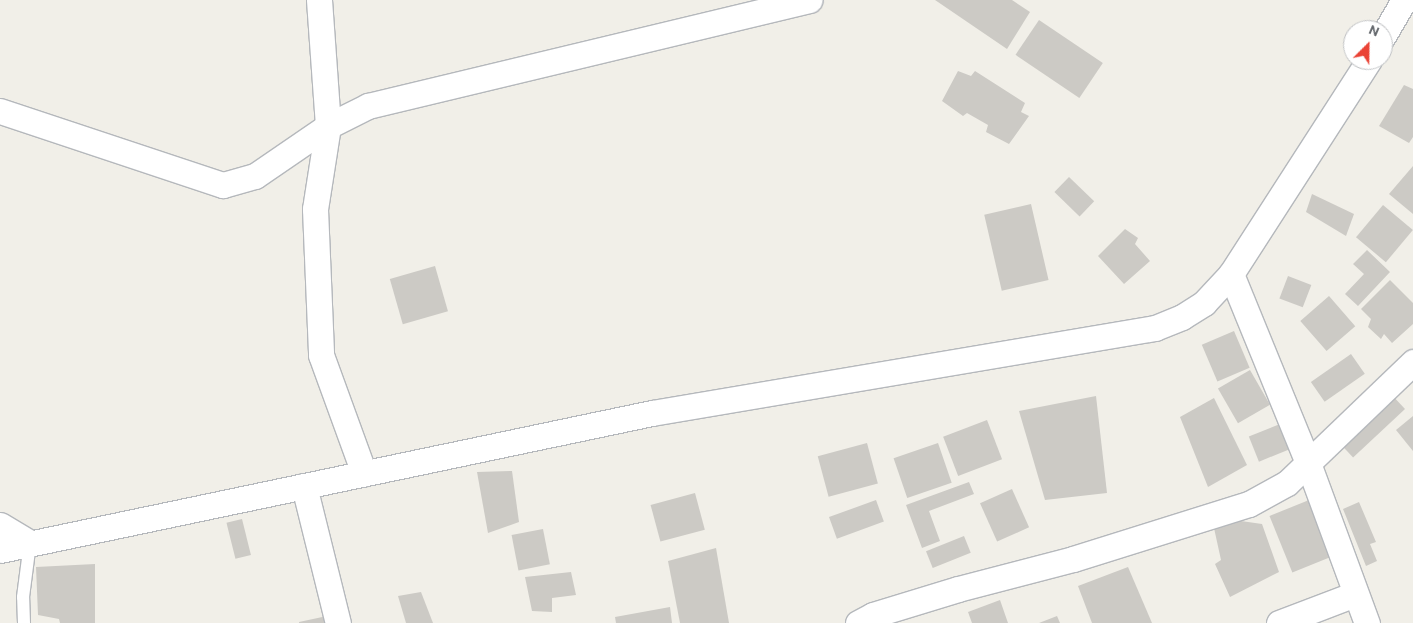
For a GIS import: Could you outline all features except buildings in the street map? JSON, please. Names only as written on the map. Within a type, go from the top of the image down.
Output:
[{"type":"street","points":[[319,0],[328,126],[315,209],[321,355],[364,473]]},
{"type":"street","points":[[0,111],[223,185],[256,176],[328,126],[368,106],[809,0]]},
{"type":"street","points":[[1392,20],[1404,0]]},
{"type":"street","points":[[0,550],[652,413],[1155,328],[1182,317],[1204,303],[1231,274],[1363,70]]},
{"type":"street","points":[[1231,274],[1308,463],[1367,623]]},
{"type":"street","points":[[858,623],[873,615],[958,589],[1072,560],[1249,504],[1287,483],[1413,362]]},
{"type":"street","points":[[304,486],[338,623]]},
{"type":"street","points":[[0,525],[30,543]]},
{"type":"street","points":[[1279,623],[1355,594]]},
{"type":"lane","points":[[24,623],[23,597],[30,543]]}]
